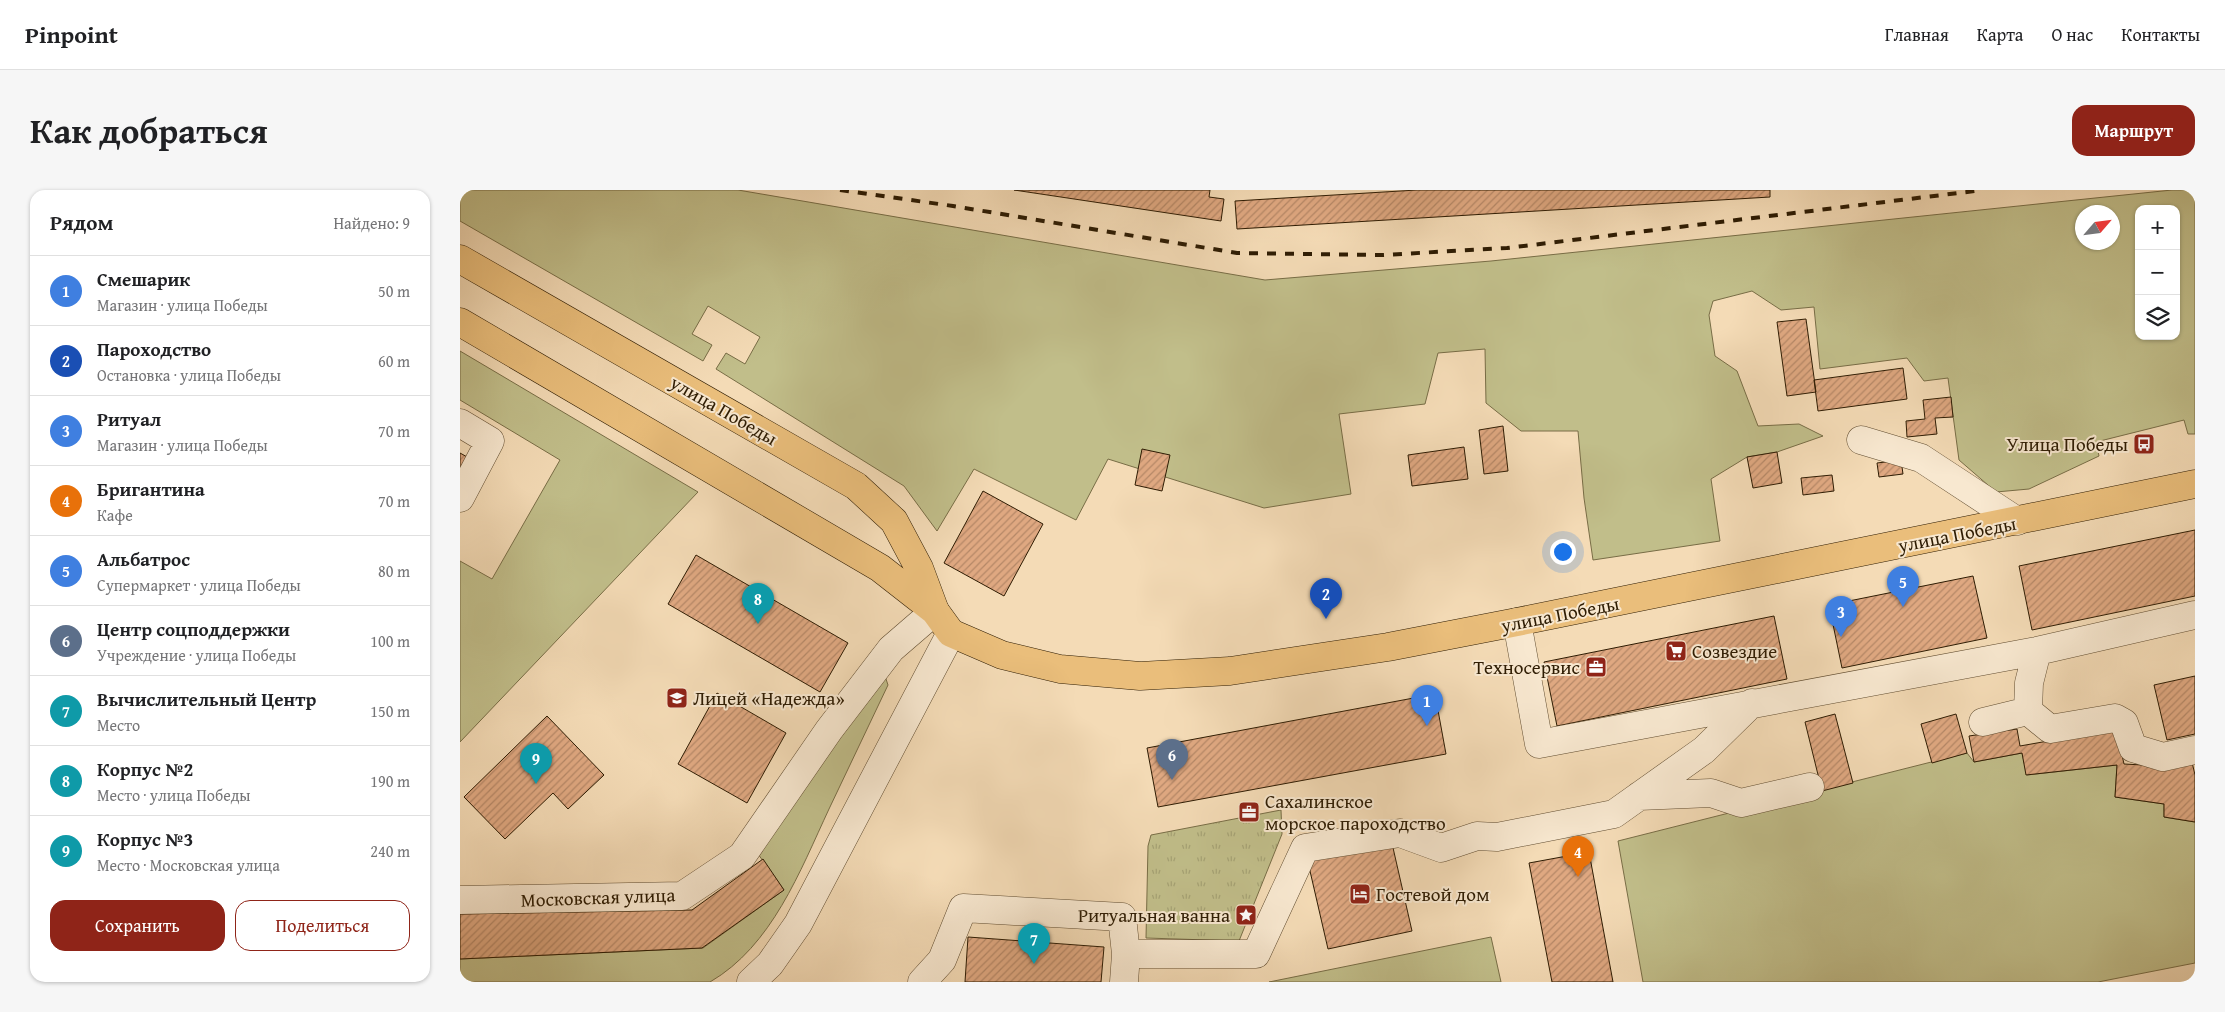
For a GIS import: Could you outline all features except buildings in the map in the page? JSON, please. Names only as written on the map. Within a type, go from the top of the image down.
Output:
[{"type":"main road","name":"улица Победы","points":[[460,259],[856,486],[894,521],[919,568],[935,611],[951,633],[1002,655],[1060,669],[1140,676],[1247,669],[1388,647],[2195,484]]},
{"type":"main road","name":"улица Победы","points":[[460,322],[880,568],[935,611]]},
{"type":"street","points":[[460,423],[490,441],[460,498]]},
{"type":"street","points":[[1861,440],[1921,458],[2017,521]]},
{"type":"street","name":"Московская улица","points":[[460,900],[682,896],[742,856],[829,730],[891,648],[935,611]]},
{"type":"street","points":[[1517,622],[1539,744],[2037,651],[2195,615]]},
{"type":"street","points":[[751,982],[770,964],[798,924],[951,633]]},
{"type":"street","points":[[2028,711],[2029,683],[2037,651]]},
{"type":"street","points":[[1126,954],[1256,954],[1305,848],[1400,833],[1441,848],[1477,836],[1497,837],[1614,814],[1704,750],[1752,703]]},
{"type":"street","points":[[1983,722],[2028,711]]},
{"type":"street","points":[[2028,711],[2050,729],[2116,718],[2124,724],[2133,748],[2163,757],[2195,750]]},
{"type":"street","points":[[1640,796],[1711,793],[1741,803],[1810,787]]},
{"type":"street","points":[[922,982],[942,960],[963,908],[1122,917],[1126,954],[1124,982]]},
{"type":"green space","points":[[460,190],[738,190],[1265,280],[1491,261],[2172,190],[2195,190],[2195,434],[2188,434],[2184,420],[2096,442],[2099,456],[2029,489],[1996,492],[1959,460],[1948,378],[1924,381],[1907,358],[1820,369],[1814,307],[1781,310],[1752,291],[1713,301],[1709,315],[1715,356],[1737,371],[1758,426],[1799,424],[1823,436],[1777,452],[1747,457],[1711,479],[1720,541],[1593,560],[1584,498],[1578,431],[1521,431],[1486,403],[1485,349],[1438,353],[1425,404],[1339,414],[1351,494],[1264,508],[1108,459],[1076,520],[974,469],[937,531],[904,486],[716,369],[726,353],[745,364],[760,337],[708,306],[692,334],[712,345],[703,361],[460,221]]},
{"type":"green space","points":[[460,351],[698,492],[460,742],[460,561],[492,579],[560,460],[460,400]]},
{"type":"green space","points":[[873,676],[885,676],[888,685],[807,857],[782,905],[767,928],[732,967],[710,982],[460,982],[460,959],[703,948],[784,890],[758,854]]},
{"type":"green space","points":[[1967,753],[1974,762],[2022,753],[2027,775],[2117,765],[2115,797],[2164,804],[2164,817],[2195,822],[2195,963],[2098,982],[1643,982],[1618,841]]},
{"type":"green space","points":[[1281,810],[1282,834],[1239,941],[1146,938],[1148,846],[1151,835]]},
{"type":"green space","points":[[1491,937],[1501,982],[1269,982]]},
{"type":"railway","points":[[840,190],[953,206],[1237,253],[1382,255],[1507,248],[1983,190]]},
{"type":"place","name":"Улица Победы","points":[[2144,444]]},
{"type":"place","name":"Альбатрос","points":[[1903,607]]},
{"type":"place","name":"Пароходство","points":[[1326,619]]},
{"type":"place","name":"Корпус №2","points":[[758,624]]},
{"type":"place","name":"Ритуал","points":[[1841,637]]},
{"type":"place","name":"Созвездие","points":[[1676,651]]},
{"type":"place","name":"Техносервис","points":[[1596,667]]},
{"type":"place","name":"Лицей «Надежда»","points":[[677,698]]},
{"type":"place","name":"Смешарик","points":[[1427,726]]},
{"type":"place","name":"Центр соцподдержки","points":[[1172,780]]},
{"type":"place","name":"Корпус №3","points":[[536,784]]},
{"type":"place","name":"Сахалинское морское пароходство","points":[[1249,812]]},
{"type":"place","name":"Бригантина","points":[[1578,877]]},
{"type":"place","name":"Гостевой дом","points":[[1360,894]]},
{"type":"place","name":"Ритуальная ванна","points":[[1246,915]]},
{"type":"place","name":"Вычислительный Центр","points":[[1034,964]]}]
